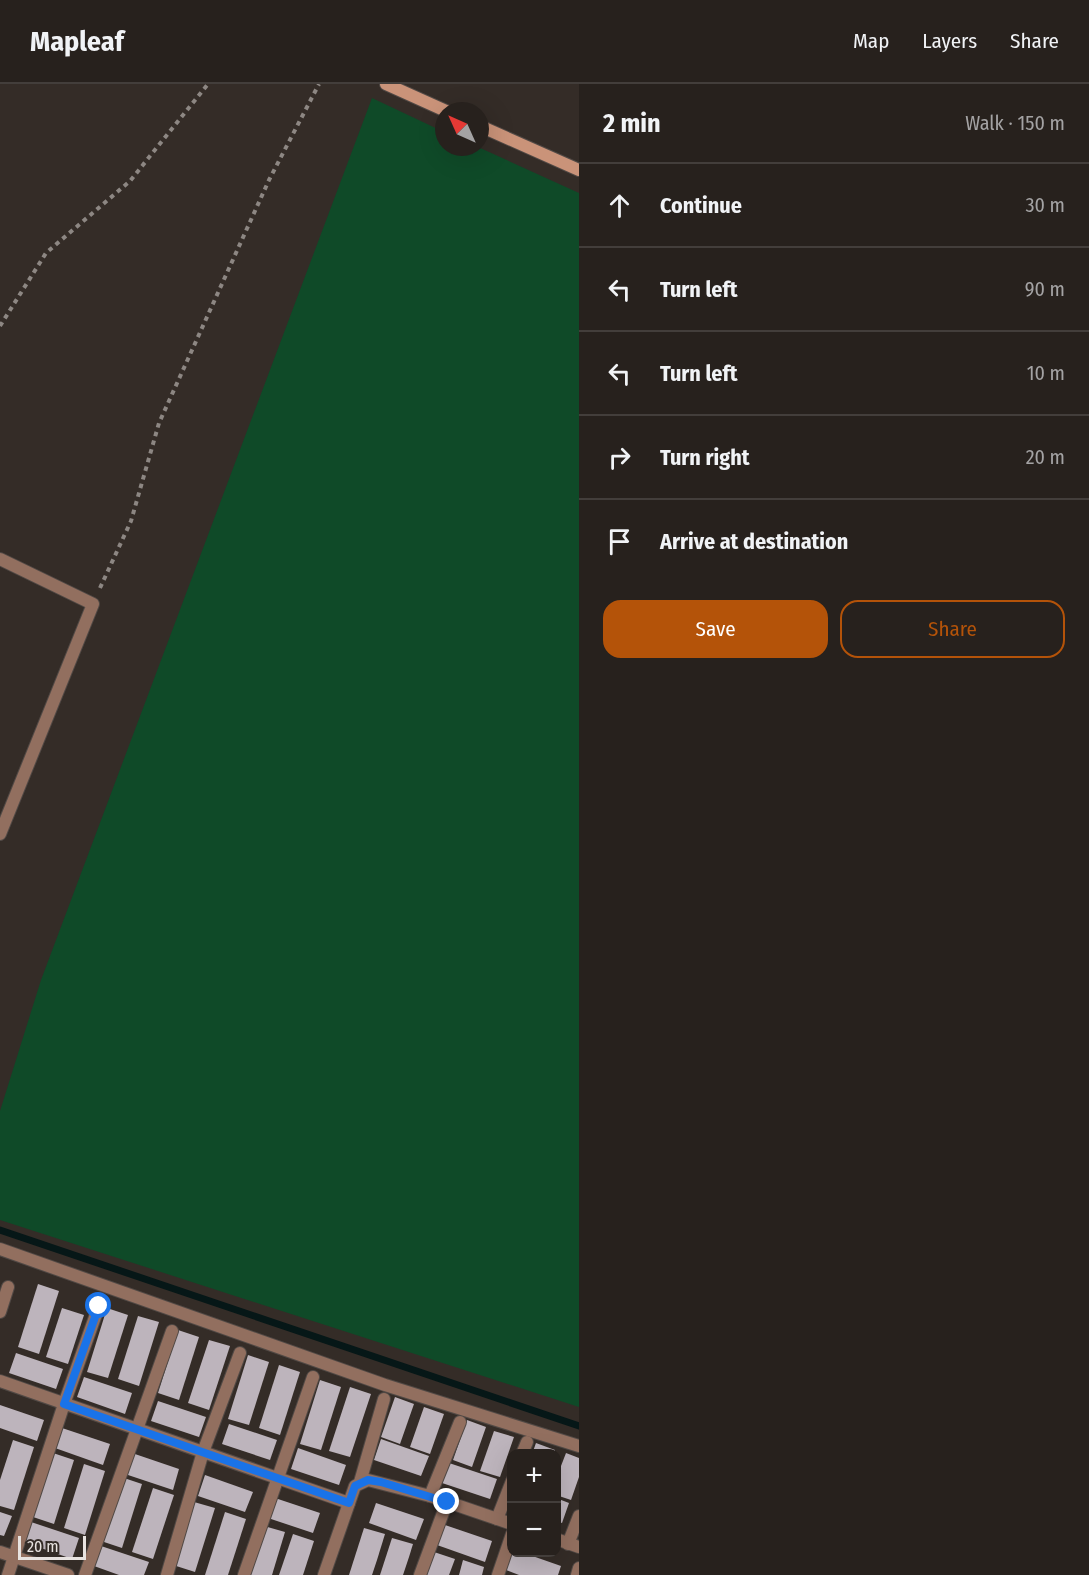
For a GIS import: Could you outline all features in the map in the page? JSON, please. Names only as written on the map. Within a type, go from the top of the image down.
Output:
[{"type":"main road","points":[[386,84],[435,106]]},
{"type":"main road","points":[[489,130],[579,170]]},
{"type":"street","points":[[0,559],[93,604],[1,827]]},
{"type":"street","points":[[0,1249],[385,1385],[579,1446]]},
{"type":"street","points":[[0,1312],[8,1287]]},
{"type":"street","points":[[8,1575],[99,1306]]},
{"type":"street","points":[[85,1575],[172,1331]]},
{"type":"street","points":[[167,1575],[203,1452],[240,1353]]},
{"type":"street","points":[[244,1575],[313,1377]]},
{"type":"street","points":[[0,1381],[349,1503]]},
{"type":"street","points":[[360,1482],[384,1399]]},
{"type":"street","points":[[430,1496],[460,1422]]},
{"type":"street","points":[[324,1575],[355,1486],[360,1482],[368,1480],[381,1482],[507,1522]]},
{"type":"street","points":[[497,1519],[507,1494]]},
{"type":"street","points":[[420,1575],[447,1502]]},
{"type":"street","points":[[568,1543],[579,1516]]},
{"type":"street","points":[[498,1575],[507,1549]]},
{"type":"street","points":[[0,1552],[68,1575]]},
{"type":"street","points":[[577,1575],[579,1568]]},
{"type":"path","points":[[0,326],[46,253],[130,181],[208,84]]},
{"type":"path","points":[[93,604],[131,521],[159,423],[269,180],[320,84]]},
{"type":"green space","points":[[372,98],[435,128],[435,156],[489,156],[489,152],[579,193],[579,1407],[0,1220],[0,1111],[41,980]]},
{"type":"building","points":[[38,1284],[59,1291],[39,1354],[18,1347]]},
{"type":"building","points":[[62,1308],[84,1315],[68,1364],[46,1357]]},
{"type":"building","points":[[107,1308],[128,1315],[108,1378],[87,1372]]},
{"type":"building","points":[[138,1316],[159,1322],[139,1386],[118,1379]]},
{"type":"building","points":[[178,1330],[199,1337],[179,1400],[158,1393]]},
{"type":"building","points":[[209,1340],[230,1346],[209,1410],[188,1403]]},
{"type":"building","points":[[16,1353],[63,1369],[56,1389],[9,1373]]},
{"type":"building","points":[[248,1355],[269,1362],[249,1425],[228,1419]]},
{"type":"building","points":[[279,1365],[300,1372],[280,1435],[259,1428]]},
{"type":"building","points":[[84,1377],[132,1393],[125,1414],[77,1397]]},
{"type":"building","points":[[320,1380],[341,1387],[321,1450],[300,1444]]},
{"type":"building","points":[[350,1387],[371,1394],[350,1457],[329,1451]]},
{"type":"building","points":[[395,1397],[414,1404],[400,1444],[381,1437]]},
{"type":"building","points":[[158,1401],[206,1417],[199,1437],[151,1421]]},
{"type":"building","points":[[0,1405],[44,1420],[37,1441],[0,1428]]},
{"type":"building","points":[[424,1407],[444,1414],[430,1454],[410,1447]]},
{"type":"building","points":[[467,1420],[486,1427],[472,1467],[453,1460]]},
{"type":"building","points":[[229,1424],[277,1440],[270,1460],[222,1444]]},
{"type":"building","points":[[62,1428],[110,1444],[103,1465],[55,1448]]},
{"type":"building","points":[[494,1431],[514,1437],[510,1449],[507,1449],[507,1457],[500,1477],[480,1471]]},
{"type":"building","points":[[381,1439],[429,1456],[421,1476],[374,1460]]},
{"type":"building","points":[[13,1440],[34,1447],[14,1510],[0,1506],[0,1480]]},
{"type":"building","points":[[536,1443],[552,1449],[534,1449]]},
{"type":"building","points":[[298,1448],[346,1465],[339,1485],[291,1469]]},
{"type":"building","points":[[53,1453],[74,1460],[54,1524],[33,1517]]},
{"type":"building","points":[[132,1453],[179,1469],[173,1490],[125,1474]]},
{"type":"building","points":[[566,1453],[579,1458],[579,1477],[571,1500],[561,1497],[561,1466]]},
{"type":"building","points":[[449,1463],[497,1479],[490,1499],[442,1483]]},
{"type":"building","points":[[84,1464],[105,1471],[85,1535],[64,1528]]},
{"type":"building","points":[[205,1475],[253,1492],[245,1512],[198,1496]]},
{"type":"building","points":[[121,1477],[142,1484],[122,1548],[101,1541]]},
{"type":"building","points":[[153,1488],[174,1495],[153,1559],[132,1552]]},
{"type":"building","points":[[272,1497],[320,1513],[313,1533],[265,1517]]},
{"type":"building","points":[[561,1500],[569,1503],[561,1523]]},
{"type":"building","points":[[194,1502],[215,1508],[195,1572],[173,1565]]},
{"type":"building","points":[[376,1503],[424,1519],[416,1540],[369,1523]]},
{"type":"building","points":[[0,1512],[12,1516],[4,1536],[0,1535]]},
{"type":"building","points":[[225,1512],[246,1519],[228,1575],[205,1575]]},
{"type":"building","points":[[31,1522],[79,1538],[72,1559],[24,1542]]},
{"type":"building","points":[[445,1525],[492,1541],[485,1562],[437,1545]]},
{"type":"building","points":[[264,1526],[285,1532],[272,1575],[249,1575]]},
{"type":"building","points":[[364,1528],[385,1534],[377,1560],[372,1575],[349,1575]]},
{"type":"building","points":[[293,1534],[314,1541],[303,1575],[279,1575]]},
{"type":"building","points":[[392,1538],[413,1544],[409,1557],[403,1575],[380,1575]]},
{"type":"building","points":[[101,1546],[149,1562],[144,1575],[119,1575],[94,1566]]},
{"type":"building","points":[[434,1552],[455,1559],[449,1575],[427,1575]]},
{"type":"building","points":[[510,1557],[535,1557],[561,1566],[558,1575],[519,1575],[506,1570]]},
{"type":"building","points":[[463,1560],[484,1567],[482,1575],[459,1575]]},
{"type":"waterway","points":[[0,1230],[579,1426]]},
{"type":"route","points":[[99,1306],[64,1404],[349,1503],[355,1486],[368,1480],[447,1502]]}]
